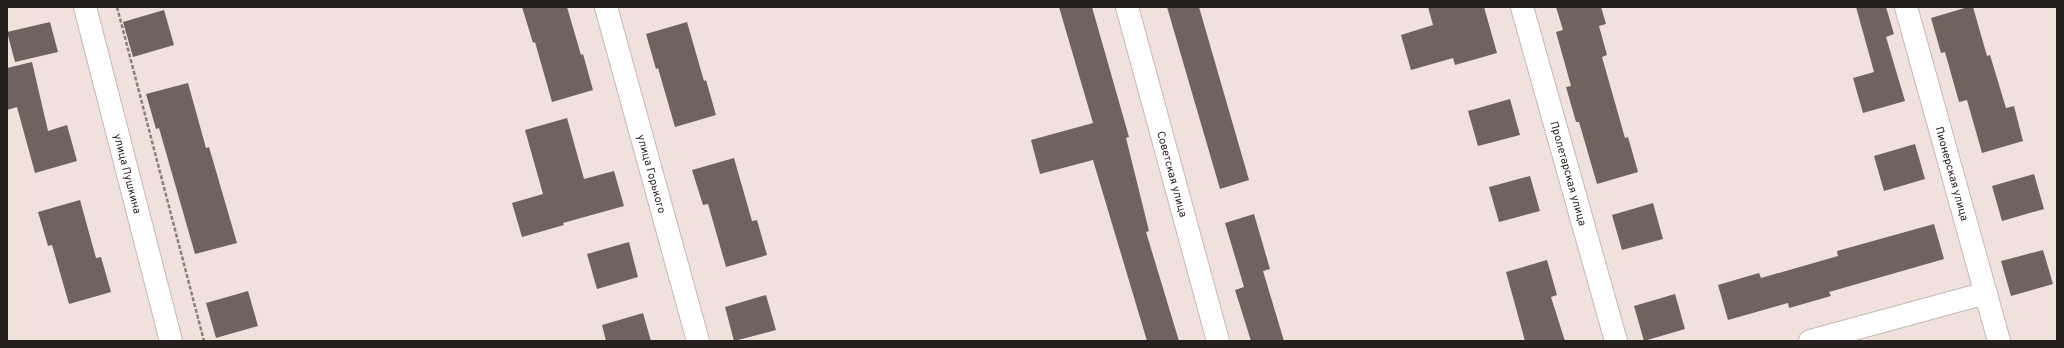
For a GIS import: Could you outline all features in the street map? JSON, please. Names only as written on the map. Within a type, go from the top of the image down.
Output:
[{"type":"street","name":"улица Пушкина","points":[[85,7],[171,341]]},
{"type":"street","name":"улица Горького","points":[[606,7],[698,341]]},
{"type":"street","name":"Советская улица","points":[[1127,7],[1218,341]]},
{"type":"street","name":"Пролетарская улица","points":[[1522,7],[1616,341]]},
{"type":"street","name":"Пионерская улица","points":[[1906,7],[1999,341]]},
{"type":"street","points":[[1810,341],[1986,293]]},
{"type":"path","points":[[117,7],[204,341]]},
{"type":"building","points":[[522,7],[567,7],[581,55],[583,54],[593,90],[552,102],[535,42],[533,43]]},
{"type":"building","points":[[1059,7],[1092,7],[1129,137],[1126,138],[1149,231],[1146,232],[1179,341],[1147,341],[1093,160],[1040,174],[1031,140],[1093,123]]},
{"type":"building","points":[[1167,7],[1199,7],[1249,180],[1220,189]]},
{"type":"building","points":[[1428,7],[1484,7],[1497,53],[1455,65],[1453,58],[1411,70],[1401,35],[1433,25]]},
{"type":"building","points":[[1556,7],[1601,7],[1606,24],[1599,26],[1607,55],[1602,57],[1625,138],[1628,137],[1638,172],[1597,184],[1579,122],[1576,122],[1566,87],[1571,86],[1556,32],[1563,30]]},
{"type":"building","points":[[1856,7],[1886,7],[1894,34],[1886,37],[1905,101],[1863,113],[1853,78],[1874,72]]},
{"type":"building","points":[[1968,7],[1973,7],[1987,56],[1990,55],[2006,108],[2014,106],[2023,141],[1982,153],[1967,100],[1959,102],[1945,52],[1941,53],[1931,18]]},
{"type":"building","points":[[164,10],[174,45],[133,57],[123,22]]},
{"type":"building","points":[[50,22],[58,52],[15,62],[7,32]]},
{"type":"building","points":[[687,22],[704,81],[706,80],[716,115],[675,127],[658,68],[656,69],[646,34]]},
{"type":"building","points":[[32,62],[48,131],[67,125],[77,161],[35,173],[17,107],[7,110],[7,68]]},
{"type":"building","points":[[188,83],[206,148],[209,147],[237,243],[195,254],[159,128],[156,129],[146,94]]},
{"type":"building","points":[[1510,99],[1520,135],[1478,146],[1468,111]]},
{"type":"building","points":[[567,118],[584,179],[614,171],[624,206],[563,223],[564,225],[522,237],[512,203],[543,194],[525,130]]},
{"type":"building","points":[[1915,144],[1925,179],[1884,191],[1874,156]]},
{"type":"building","points":[[734,158],[752,221],[757,220],[767,255],[726,267],[708,204],[703,205],[692,170]]},
{"type":"building","points":[[2034,174],[2044,209],[2002,221],[1992,186]]},
{"type":"building","points":[[1530,176],[1540,211],[1499,222],[1489,187]]},
{"type":"building","points":[[80,200],[96,258],[101,257],[111,292],[69,304],[52,245],[48,246],[38,212]]},
{"type":"building","points":[[1653,203],[1663,239],[1622,250],[1612,215]]},
{"type":"building","points":[[1254,214],[1270,269],[1263,271],[1284,341],[1251,341],[1235,290],[1244,287],[1225,223]]},
{"type":"building","points":[[1934,224],[1944,259],[1829,292],[1831,296],[1789,308],[1788,303],[1728,320],[1718,285],[1759,273],[1761,278],[1838,256],[1837,251]]},
{"type":"building","points":[[629,242],[638,277],[597,289],[587,254]]},
{"type":"building","points":[[2043,250],[2053,284],[2011,296],[2001,261]]},
{"type":"building","points":[[1547,260],[1557,295],[1551,297],[1565,341],[1525,341],[1506,272]]},
{"type":"building","points":[[248,291],[258,326],[216,338],[206,303]]},
{"type":"building","points":[[1675,294],[1685,329],[1644,341],[1634,306]]},
{"type":"building","points":[[766,295],[776,330],[734,341],[725,307]]},
{"type":"building","points":[[643,313],[651,341],[606,341],[602,325]]}]
